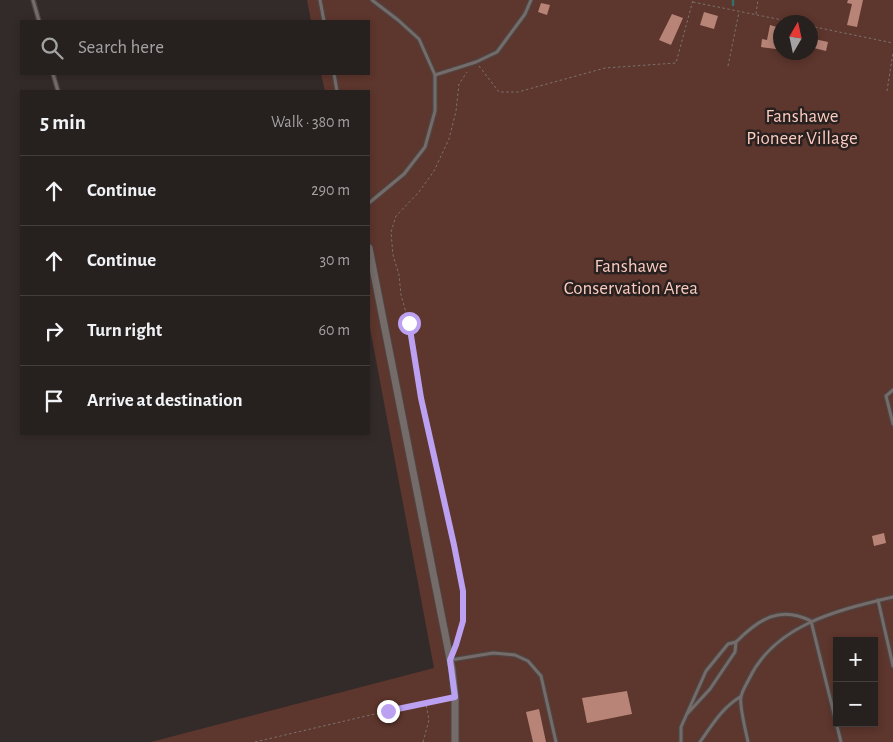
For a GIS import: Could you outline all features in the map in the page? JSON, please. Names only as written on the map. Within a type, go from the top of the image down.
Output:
[{"type":"street","points":[[370,253],[450,660],[455,697],[455,742]]},
{"type":"lane","points":[[33,0],[39,20]]},
{"type":"lane","points":[[320,0],[324,20]]},
{"type":"lane","points":[[370,202],[404,174],[425,147],[435,111],[435,75],[419,39],[372,0]]},
{"type":"lane","points":[[435,75],[476,62],[497,52],[525,14],[531,0]]},
{"type":"lane","points":[[53,75],[58,90]]},
{"type":"lane","points":[[334,75],[337,90]]},
{"type":"lane","points":[[893,390],[886,396],[893,424]]},
{"type":"lane","points":[[700,742],[719,714],[730,703],[740,697],[756,664],[777,642],[811,621],[852,607],[893,597]]},
{"type":"lane","points":[[878,600],[893,666]]},
{"type":"lane","points":[[681,742],[681,727],[692,699],[706,671],[728,644],[736,642],[751,628],[770,616],[798,615],[811,621]]},
{"type":"lane","points":[[811,621],[841,742]]},
{"type":"lane","points":[[687,714],[710,688],[735,652],[736,642]]},
{"type":"lane","points":[[450,660],[493,653],[515,655],[528,661],[541,676],[556,742]]},
{"type":"lane","points":[[740,697],[748,742]]},
{"type":"path","points":[[756,15],[758,0]]},
{"type":"path","points":[[450,660],[463,621],[463,591],[421,398],[409,323],[392,255],[391,232],[396,216],[419,192],[434,171],[449,139],[460,84],[464,76],[476,62],[499,92],[518,92],[605,68],[676,63],[693,1],[773,18]]},
{"type":"path","points":[[728,66],[740,12]]},
{"type":"path","points":[[818,28],[893,44]]},
{"type":"path","points":[[887,90],[893,53]]},
{"type":"path","points":[[255,742],[455,697]]},
{"type":"path","points":[[423,742],[429,720],[426,702]]},
{"type":"green space","name":"Fanshawe Conservation Area","points":[[307,0],[893,0],[893,742],[151,742],[434,668],[370,328],[370,90],[325,90],[321,75],[370,75],[370,20],[311,20]]},
{"type":"building","points":[[848,0],[863,0],[857,27],[847,25],[852,4],[847,3]]},
{"type":"building","points":[[541,3],[550,5],[547,15],[538,12]]},
{"type":"building","points":[[704,12],[718,16],[714,29],[700,25]]},
{"type":"building","points":[[672,14],[683,18],[671,45],[659,40]]},
{"type":"building","points":[[770,25],[773,26],[773,49],[761,47],[762,39],[767,40]]},
{"type":"building","points":[[818,40],[828,42],[826,51],[818,49]]},
{"type":"building","points":[[884,533],[886,543],[874,546],[872,536]]},
{"type":"building","points":[[627,691],[632,714],[587,723],[582,698]]},
{"type":"building","points":[[539,709],[546,742],[533,742],[526,712]]},
{"type":"waterway","points":[[733,0],[733,5]]},
{"type":"route","points":[[388,711],[455,697],[450,660],[463,621],[463,591],[421,398],[409,323]]},
{"type":"park label","name":"Fanshawe Pioneer Village","points":[[802,127]]}]
